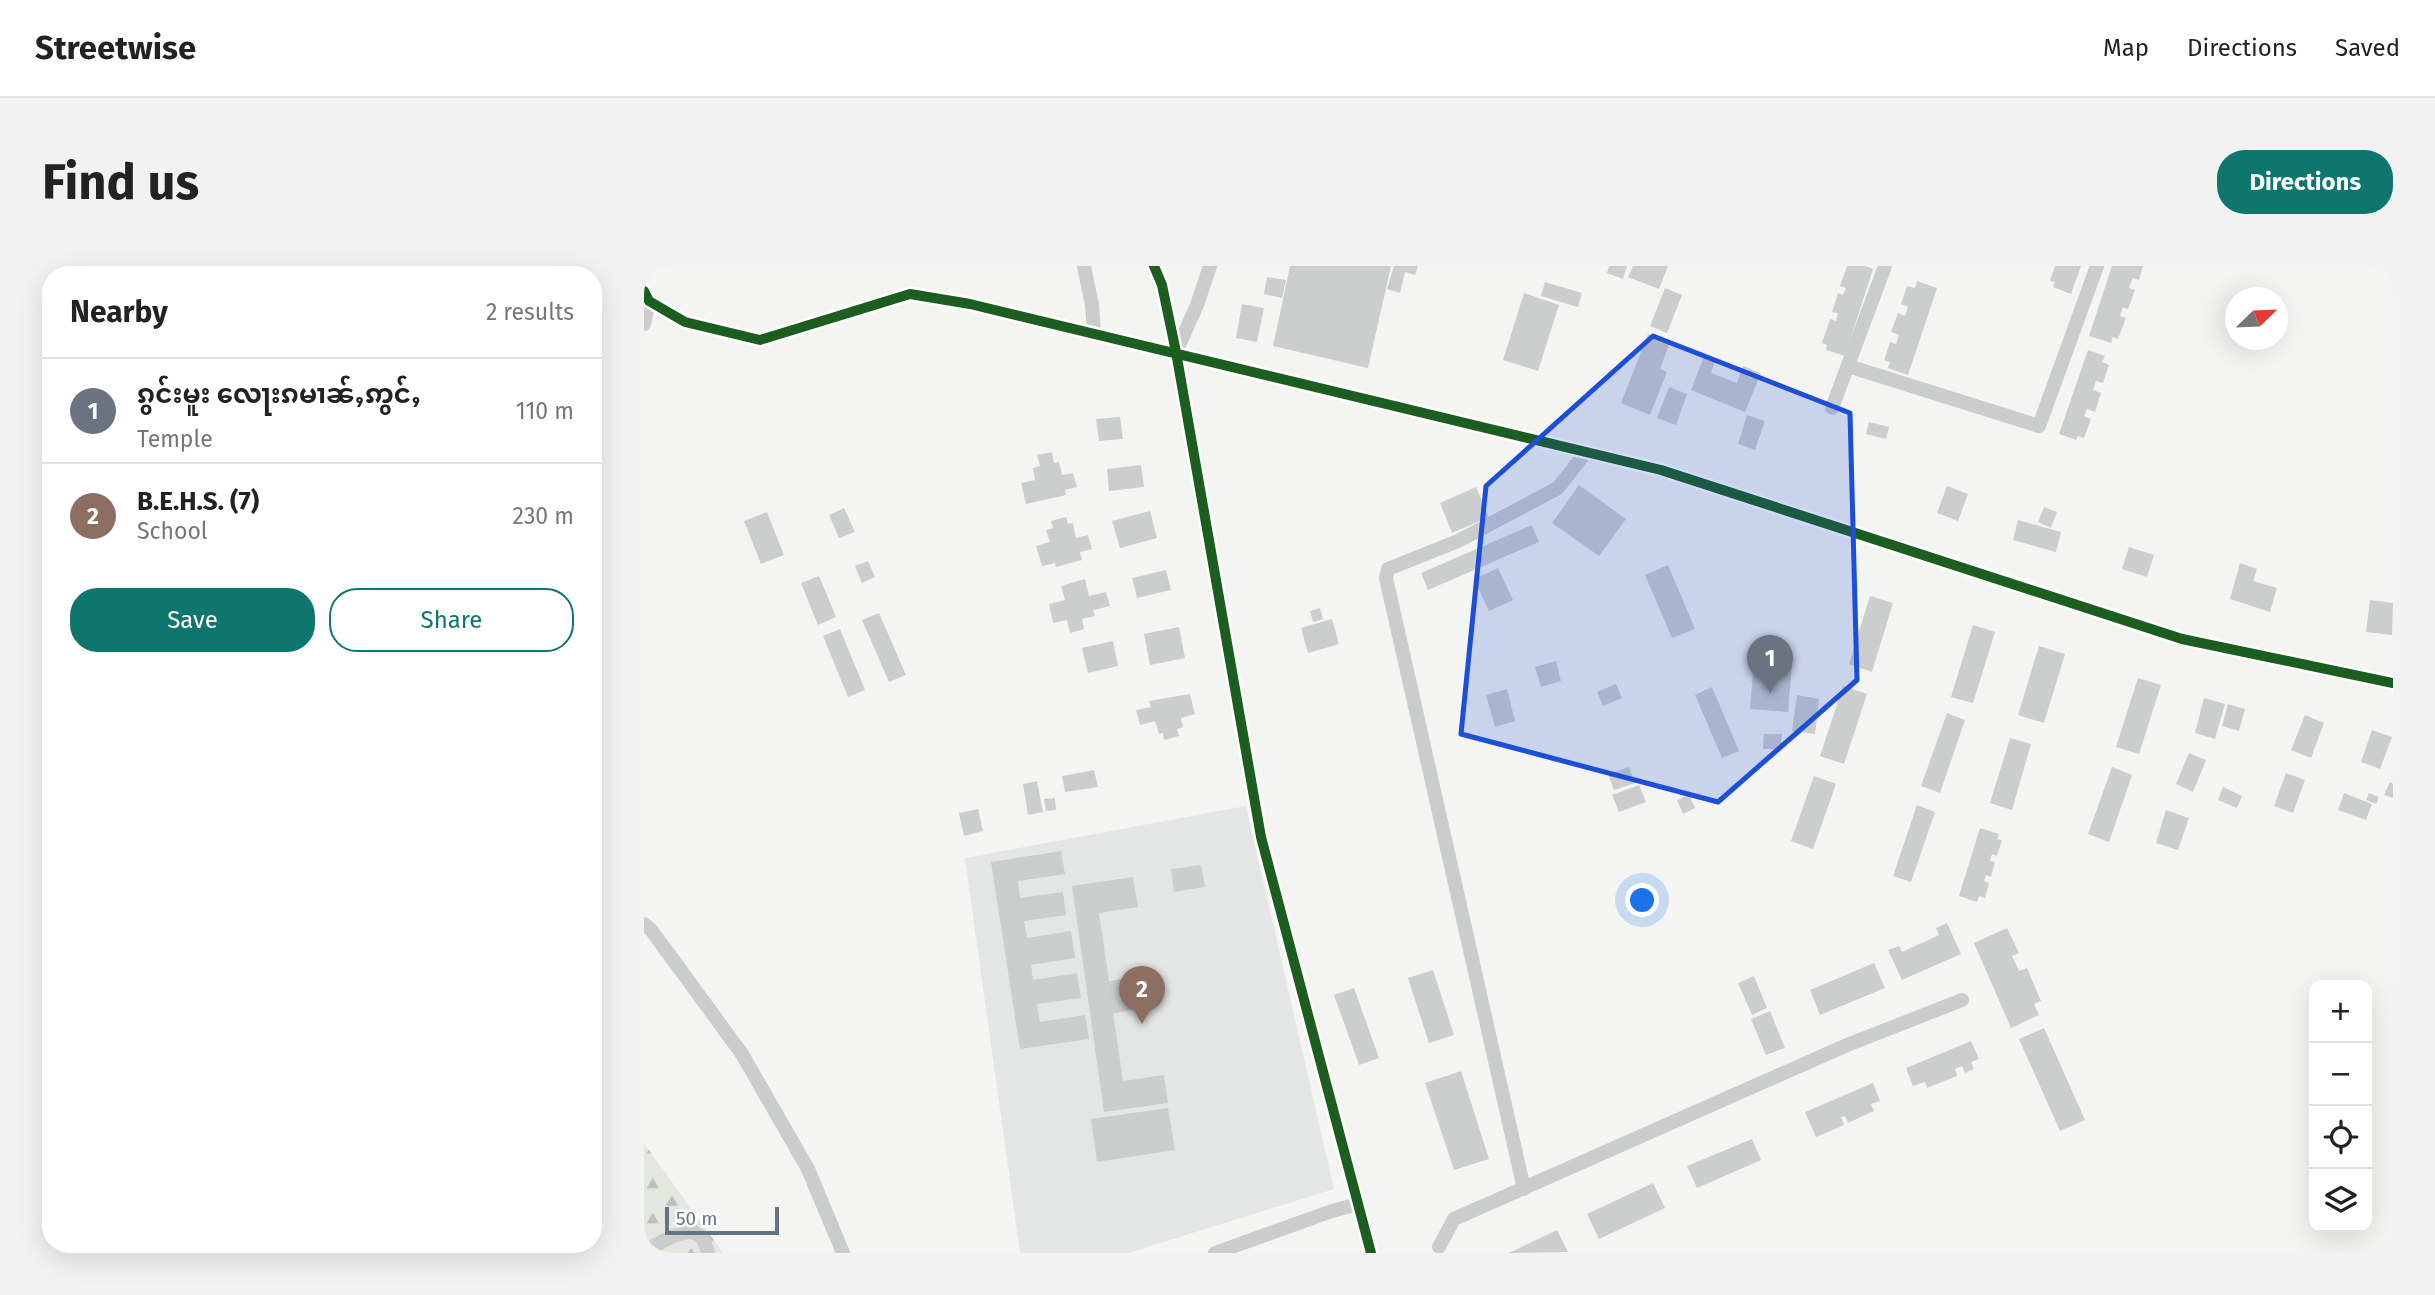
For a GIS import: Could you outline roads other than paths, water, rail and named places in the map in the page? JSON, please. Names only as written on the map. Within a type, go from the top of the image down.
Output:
[{"type":"street","points":[[1084,266],[1092,305],[1094,333]]},
{"type":"street","points":[[1154,266],[1162,285],[1176,352],[1261,837],[1371,1253]]},
{"type":"street","points":[[1176,352],[1197,305],[1210,266]]},
{"type":"street","points":[[1832,408],[1885,266]]},
{"type":"street","points":[[1848,366],[2039,426],[2097,266]]},
{"type":"street","points":[[644,324],[647,296],[685,322],[760,340],[910,294],[970,304],[1661,470],[2182,639],[2393,683]]},
{"type":"street","points":[[1524,1189],[1385,578],[1388,569],[1458,541],[1558,488],[1586,452]]},
{"type":"street","points":[[644,924],[652,931],[742,1054],[808,1169],[843,1253]]},
{"type":"street","points":[[1439,1247],[1454,1220],[1847,1045],[1962,1000]]},
{"type":"street","points":[[1215,1253],[1358,1204]]},
{"type":"street","points":[[644,1251],[673,1236],[692,1231],[702,1238],[708,1253]]},
{"type":"place","name":"ၵွင်းမူး လေႃးၵမၢၼ်ႇဢွင်ႇ","points":[[1770,693]]},
{"type":"place","name":"B.E.H.S. (7)","points":[[1142,1024]]}]
